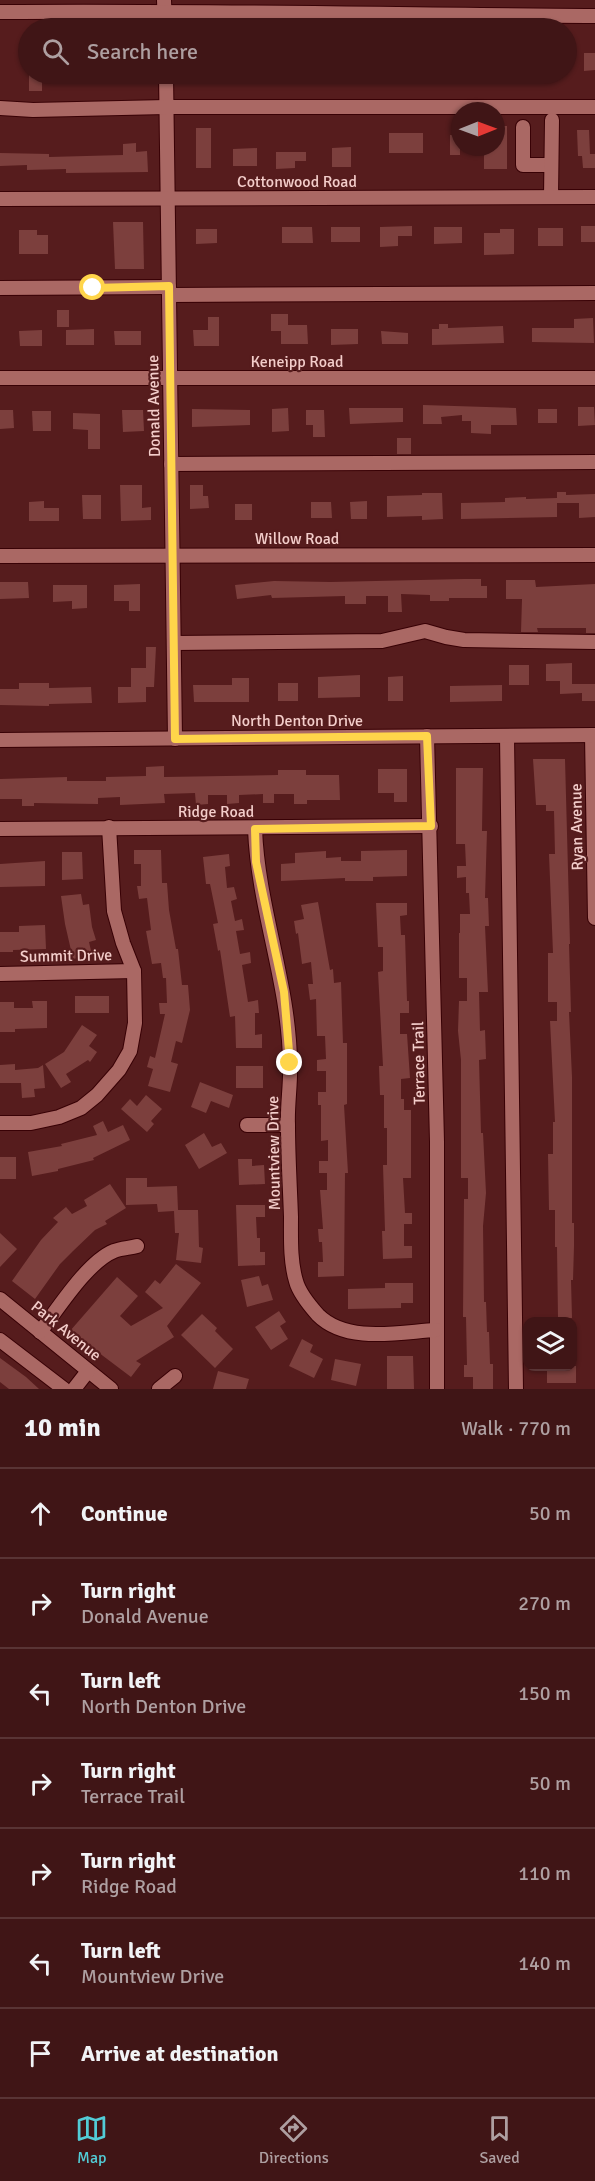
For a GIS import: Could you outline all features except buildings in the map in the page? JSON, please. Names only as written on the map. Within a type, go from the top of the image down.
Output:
[{"type":"street","points":[[0,12],[165,5],[344,15],[595,16]]},
{"type":"street","name":"Donald Avenue","points":[[166,84],[175,739]]},
{"type":"street","points":[[0,108],[595,107]]},
{"type":"street","points":[[551,197],[552,120]]},
{"type":"street","points":[[523,127],[523,165],[551,165]]},
{"type":"street","name":"Cottonwood Road","points":[[0,199],[595,197]]},
{"type":"street","points":[[0,288],[595,293]]},
{"type":"street","name":"Keneipp Road","points":[[0,378],[170,380],[595,378]]},
{"type":"street","points":[[171,464],[595,462]]},
{"type":"street","name":"Willow Road","points":[[0,556],[595,555]]},
{"type":"street","points":[[174,643],[382,641],[425,631],[446,638],[464,640],[595,642]]},
{"type":"street","name":"North Denton Drive","points":[[0,740],[594,735]]},
{"type":"street","name":"Ryan Avenue","points":[[594,735],[595,918]]},
{"type":"street","name":"Terrace Trail","points":[[427,736],[437,1142],[437,1389]]},
{"type":"street","points":[[507,736],[516,1389]]},
{"type":"street","name":"Ridge Road","points":[[0,829],[431,826]]},
{"type":"street","points":[[0,1123],[31,1123],[59,1117],[81,1108],[98,1095],[130,1051],[135,1023],[134,971],[114,911],[109,827]]},
{"type":"street","name":"Mountview Drive","points":[[255,829],[256,862],[285,1002],[290,1063],[288,1125],[292,1254],[296,1282],[319,1316],[334,1327],[369,1333],[436,1330]]},
{"type":"street","name":"Summit Drive","points":[[0,974],[134,971]]},
{"type":"street","points":[[247,1125],[288,1125]]},
{"type":"street","points":[[40,1332],[89,1269],[100,1259],[115,1250],[137,1246]]},
{"type":"street","name":"Park Avenue","points":[[1,1301],[111,1389]]},
{"type":"street","points":[[0,1340],[64,1389]]},
{"type":"street","points":[[74,1389],[88,1371]]},
{"type":"street","points":[[159,1389],[175,1376]]},
{"type":"route","points":[[93,288],[169,286],[175,739],[427,736],[431,826],[255,829],[256,862],[284,992],[290,1063]]}]
